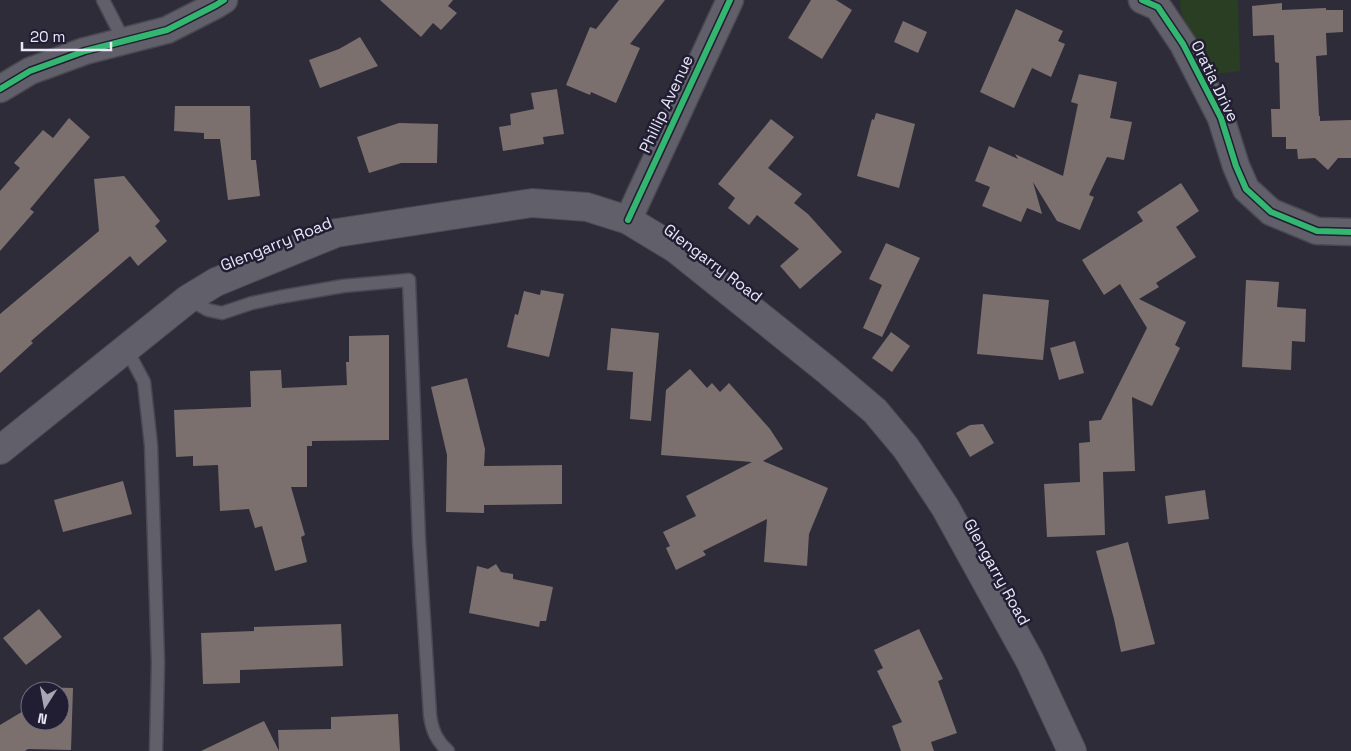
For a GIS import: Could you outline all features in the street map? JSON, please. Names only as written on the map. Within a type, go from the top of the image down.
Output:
[{"type":"main road","name":"Glengarry Road","points":[[0,450],[188,299],[216,282],[336,233],[532,203],[587,207],[628,220],[676,249],[875,411],[906,448],[945,506],[1020,644],[1072,751]]},
{"type":"street","points":[[0,89],[30,70],[85,51],[167,30],[224,0]]},
{"type":"street","name":"Phillip Avenue","points":[[628,220],[730,0]]},
{"type":"street","name":"Oratia Drive","points":[[1154,2],[1183,44],[1221,118],[1236,166],[1246,189],[1271,212],[1317,231],[1351,232]]},
{"type":"lane","points":[[103,0],[124,41]]},
{"type":"lane","points":[[188,299],[208,310],[222,313],[280,296],[342,286],[409,280],[419,540],[430,715],[435,736],[448,751]]},
{"type":"lane","points":[[126,348],[144,382],[151,445],[158,663],[156,751]]},
{"type":"green space","points":[[1180,0],[1238,0],[1240,71],[1215,74],[1206,55],[1185,22],[1180,8]]},
{"type":"building","points":[[380,0],[453,0],[448,6],[457,13],[441,30],[433,23],[421,37]]},
{"type":"building","points":[[619,0],[665,0],[630,44],[640,48],[616,103],[591,92],[590,95],[566,85],[590,27],[596,29]]},
{"type":"building","points":[[811,0],[836,0],[852,10],[822,59],[788,38]]},
{"type":"building","points":[[1282,3],[1282,10],[1326,8],[1326,10],[1343,10],[1343,32],[1326,33],[1327,55],[1316,56],[1320,121],[1351,120],[1351,158],[1338,158],[1328,170],[1315,158],[1298,159],[1297,149],[1286,149],[1286,137],[1272,137],[1271,109],[1280,109],[1279,63],[1275,62],[1274,35],[1253,36],[1252,6]]},
{"type":"building","points":[[1016,9],[1063,31],[1058,41],[1065,44],[1051,77],[1032,68],[1014,108],[980,92]]},
{"type":"building","points":[[903,21],[927,32],[918,53],[894,42]]},
{"type":"building","points":[[360,37],[378,66],[320,88],[309,60],[339,49]]},
{"type":"building","points":[[1079,74],[1117,82],[1110,118],[1132,122],[1124,160],[1107,157],[1089,195],[1094,197],[1080,230],[1057,221],[1033,182],[1042,214],[1027,208],[1021,222],[982,206],[990,187],[975,181],[989,146],[1018,159],[1015,154],[1063,176],[1078,104],[1071,102]]},
{"type":"building","points":[[557,89],[564,134],[543,137],[544,144],[503,151],[499,127],[511,125],[510,114],[534,109],[531,93]]},
{"type":"building","points":[[175,106],[250,106],[251,160],[256,160],[260,196],[228,200],[220,139],[204,139],[204,133],[174,131]]},
{"type":"building","points":[[876,113],[915,124],[899,188],[857,176],[872,119],[874,120]]},
{"type":"building","points":[[69,118],[90,137],[30,209],[34,212],[0,251],[0,191],[20,168],[14,163],[43,130],[53,138]]},
{"type":"building","points":[[771,119],[794,137],[768,168],[802,194],[794,203],[808,214],[842,252],[800,289],[780,266],[799,249],[757,215],[749,225],[728,208],[735,198],[718,184]]},
{"type":"building","points":[[399,123],[438,124],[437,163],[401,163],[369,173],[357,137]]},
{"type":"building","points":[[124,176],[160,221],[155,226],[167,241],[138,266],[130,256],[31,341],[33,343],[0,373],[0,314],[99,231],[94,179]]},
{"type":"building","points":[[1181,183],[1199,211],[1176,227],[1196,257],[1156,283],[1159,287],[1139,299],[1186,322],[1175,345],[1180,348],[1152,406],[1132,397],[1135,471],[1103,472],[1105,535],[1047,537],[1044,484],[1080,482],[1079,443],[1090,442],[1089,421],[1101,420],[1147,328],[1120,284],[1104,295],[1082,260],[1143,221],[1137,212]]},
{"type":"building","points":[[886,243],[920,258],[882,337],[863,328],[882,285],[869,279]]},
{"type":"building","points":[[1246,280],[1279,282],[1277,307],[1306,309],[1305,342],[1292,341],[1291,370],[1242,367]]},
{"type":"building","points":[[541,290],[564,294],[549,357],[507,347],[515,314],[518,315],[524,291],[540,295]]},
{"type":"building","points":[[983,294],[1049,300],[1043,360],[977,354]]},
{"type":"building","points":[[611,328],[659,333],[651,421],[630,419],[633,372],[607,370]]},
{"type":"building","points":[[891,332],[910,346],[892,372],[872,358]]},
{"type":"building","points":[[389,335],[389,440],[312,441],[312,446],[307,446],[307,487],[291,487],[305,535],[301,537],[307,562],[275,571],[262,526],[255,528],[249,509],[220,511],[218,465],[193,466],[193,456],[176,457],[174,410],[251,407],[250,371],[281,370],[282,388],[347,385],[346,362],[349,362],[349,336]]},
{"type":"building","points":[[1075,341],[1084,373],[1059,380],[1050,348]]},
{"type":"building","points":[[690,369],[707,388],[712,383],[720,392],[729,383],[770,429],[783,449],[763,461],[828,488],[809,534],[807,566],[764,562],[767,519],[703,551],[706,555],[676,570],[666,548],[670,546],[663,532],[696,516],[686,496],[752,462],[661,455],[666,390]]},
{"type":"building","points":[[467,378],[485,449],[484,466],[562,465],[562,504],[484,505],[484,513],[446,512],[447,455],[431,387]]},
{"type":"building","points":[[983,424],[994,443],[970,457],[956,433],[970,425]]},
{"type":"building","points":[[123,481],[132,514],[63,532],[54,500]]},
{"type":"building","points":[[1205,490],[1209,519],[1168,524],[1165,496]]},
{"type":"building","points":[[1128,542],[1155,644],[1121,652],[1096,551]]},
{"type":"building","points":[[496,564],[501,572],[513,574],[513,579],[553,587],[546,621],[540,621],[539,627],[469,613],[477,566],[488,569]]},
{"type":"building","points":[[39,609],[62,637],[26,665],[3,638]]},
{"type":"building","points":[[341,624],[343,666],[240,670],[240,683],[203,684],[201,633],[254,631],[254,627]]},
{"type":"building","points":[[919,629],[943,679],[938,681],[957,733],[931,742],[934,751],[901,751],[892,726],[902,722],[877,671],[883,668],[874,650]]},
{"type":"building","points":[[70,688],[73,688],[71,750],[28,749],[25,751],[0,751],[0,725],[20,713],[20,731],[70,731]]},
{"type":"building","points":[[398,714],[400,751],[279,751],[278,730],[331,729],[331,717]]},
{"type":"building","points":[[264,721],[279,751],[201,751]]},
{"type":"cycle path","points":[[0,89],[30,71],[85,51],[167,30],[224,0]]},
{"type":"cycle path","points":[[628,220],[730,0]]},
{"type":"cycle path","points":[[1142,0],[1158,7],[1183,44],[1221,118],[1236,166],[1246,189],[1271,212],[1317,231],[1351,232]]}]
